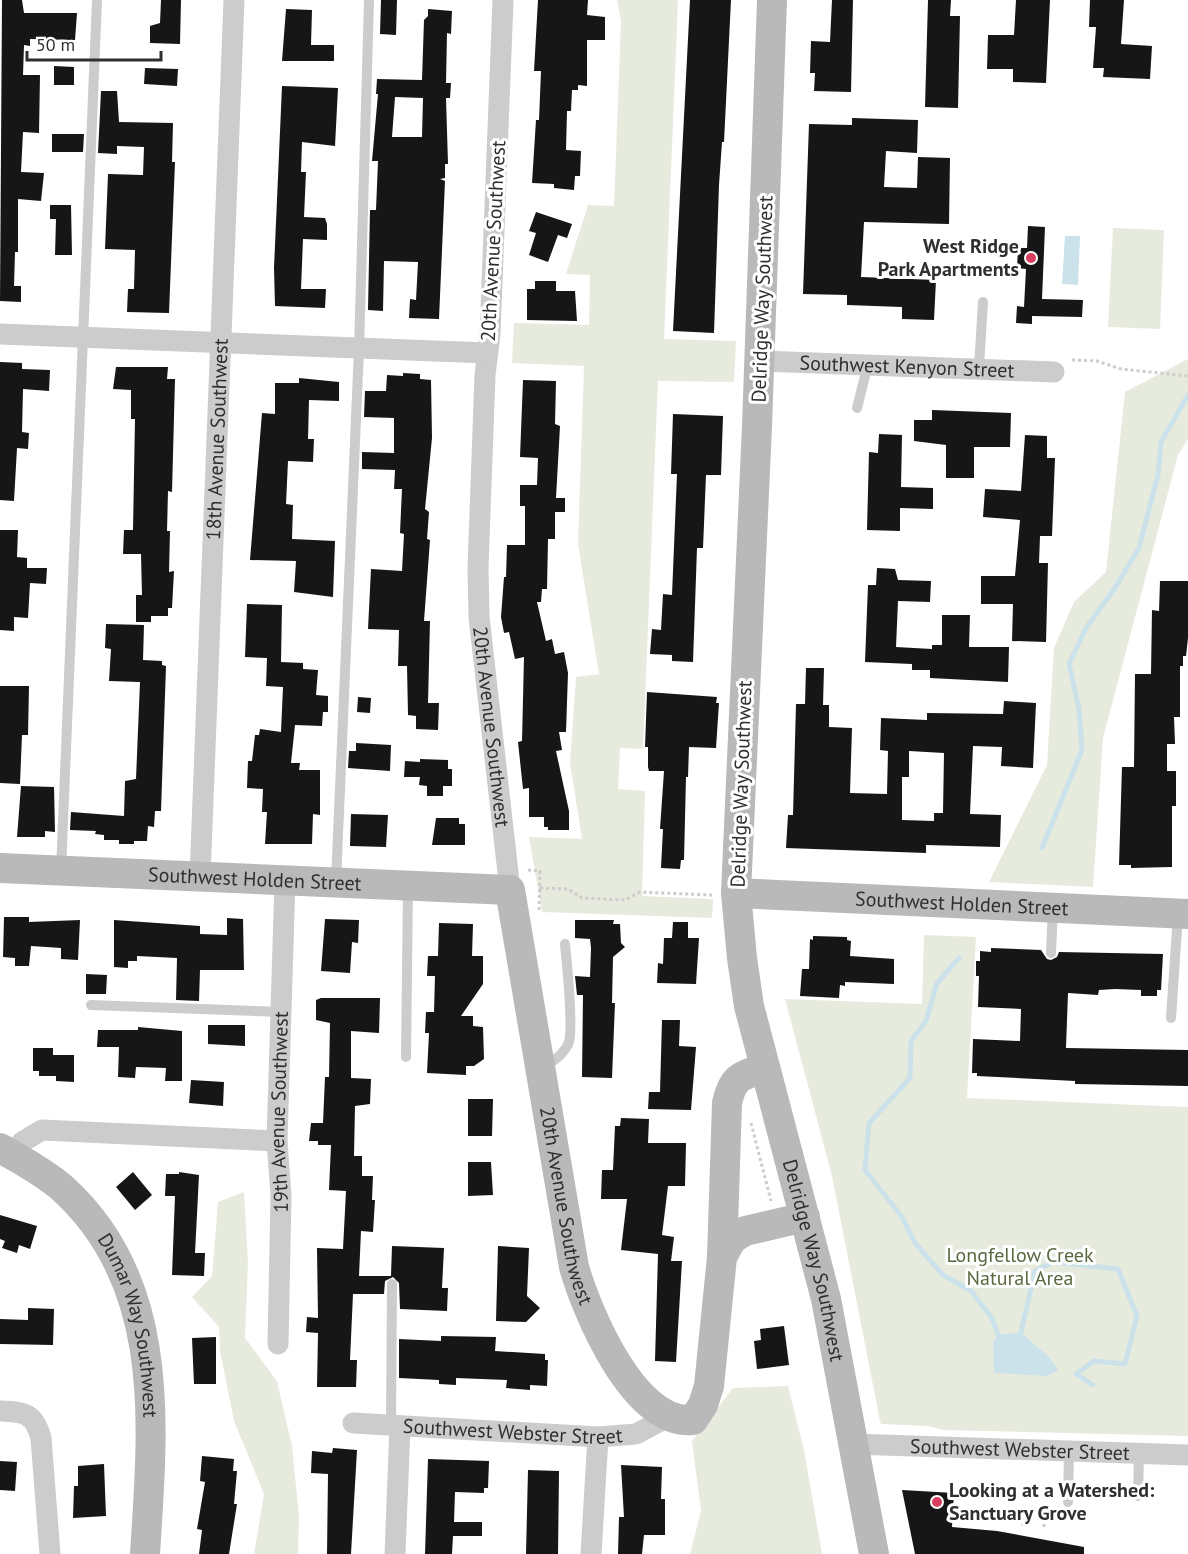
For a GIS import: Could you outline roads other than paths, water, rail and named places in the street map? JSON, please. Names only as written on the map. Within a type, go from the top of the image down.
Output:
[{"type":"street","name":"18th Avenue Southwest","points":[[200,877],[234,0]]},
{"type":"street","name":"20th Avenue Southwest","points":[[503,0],[478,568],[479,617],[519,880],[540,1071],[574,1266],[593,1322],[623,1370],[644,1397],[668,1417]]},
{"type":"street","name":"Delridge Way Southwest","points":[[772,0],[759,361],[726,894],[765,1068],[826,1299],[874,1554]]},
{"type":"street","points":[[0,334],[488,353]]},
{"type":"street","name":"Southwest Kenyon Street","points":[[759,361],[979,367],[1063,366]]},
{"type":"street","name":"Southwest Holden Street","points":[[0,868],[408,885],[519,880]]},
{"type":"street","name":"19th Avenue Southwest","points":[[278,1344],[281,1196],[277,1141],[285,880]]},
{"type":"street","name":"Southwest Holden Street","points":[[726,894],[1183,914]]},
{"type":"street","points":[[668,1417],[681,1421],[693,1420],[704,1405],[711,1368],[722,1257],[727,1103],[731,1086],[740,1077],[765,1068]]},
{"type":"street","points":[[7,1151],[42,1130],[277,1141]]},
{"type":"street","name":"Dumar Way Southwest","points":[[7,1151],[43,1173],[78,1205],[116,1257],[129,1284],[147,1352],[149,1381],[149,1483],[145,1554]]},
{"type":"street","points":[[722,1257],[732,1239],[745,1231],[805,1217]]},
{"type":"street","points":[[0,1411],[29,1416],[37,1423],[41,1438],[50,1554]]},
{"type":"street","name":"Southwest Webster Street","points":[[353,1423],[598,1437],[636,1434],[668,1417]]},
{"type":"street","points":[[395,1426],[395,1554]]},
{"type":"street","points":[[591,1554],[598,1437]]},
{"type":"street","name":"Southwest Webster Street","points":[[852,1444],[1188,1455]]},
{"type":"lane","points":[[61,871],[85,337],[97,0]]},
{"type":"lane","points":[[336,882],[358,349],[369,0]]},
{"type":"lane","points":[[979,367],[982,302]]},
{"type":"lane","points":[[857,408],[868,364]]},
{"type":"lane","points":[[406,1057],[408,885]]},
{"type":"lane","points":[[1051,952],[1053,908]]},
{"type":"lane","points":[[1171,1018],[1183,914]]},
{"type":"lane","points":[[540,1071],[564,1052],[569,1043],[571,1028],[565,945]]},
{"type":"lane","points":[[92,1005],[281,1012]]},
{"type":"lane","points":[[392,1284],[395,1426]]},
{"type":"lane","points":[[1068,1502],[1069,1451]]},
{"type":"lane","points":[[1138,1496],[1139,1453]]},
{"type":"water","points":[[1065,236],[1080,236],[1078,285],[1062,284]]},
{"type":"water","points":[[1021,1332],[1046,1354],[1058,1370],[1047,1376],[994,1373],[993,1342],[998,1335]]},
{"type":"waterway","points":[[1042,848],[1082,750],[1079,709],[1069,664],[1086,628],[1115,588],[1139,548],[1158,475],[1161,442],[1188,395]]},
{"type":"waterway","points":[[959,958],[937,983],[926,1021],[911,1041],[910,1078],[869,1123],[865,1170],[902,1217],[915,1243],[943,1275],[971,1291],[992,1318],[998,1335]]},
{"type":"waterway","points":[[1021,1332],[1035,1271],[1053,1262],[1118,1269],[1137,1316],[1125,1364],[1094,1361],[1076,1374],[1093,1385]]},
{"type":"place","name":"West Ridge Park Apartments","points":[[1031,258]]},
{"type":"place","name":"Looking at a Watershed: Sanctuary Grove","points":[[937,1502]]},
{"type":"park label","name":"Longfellow Creek Natural Area","points":[[1020,1266]]}]
